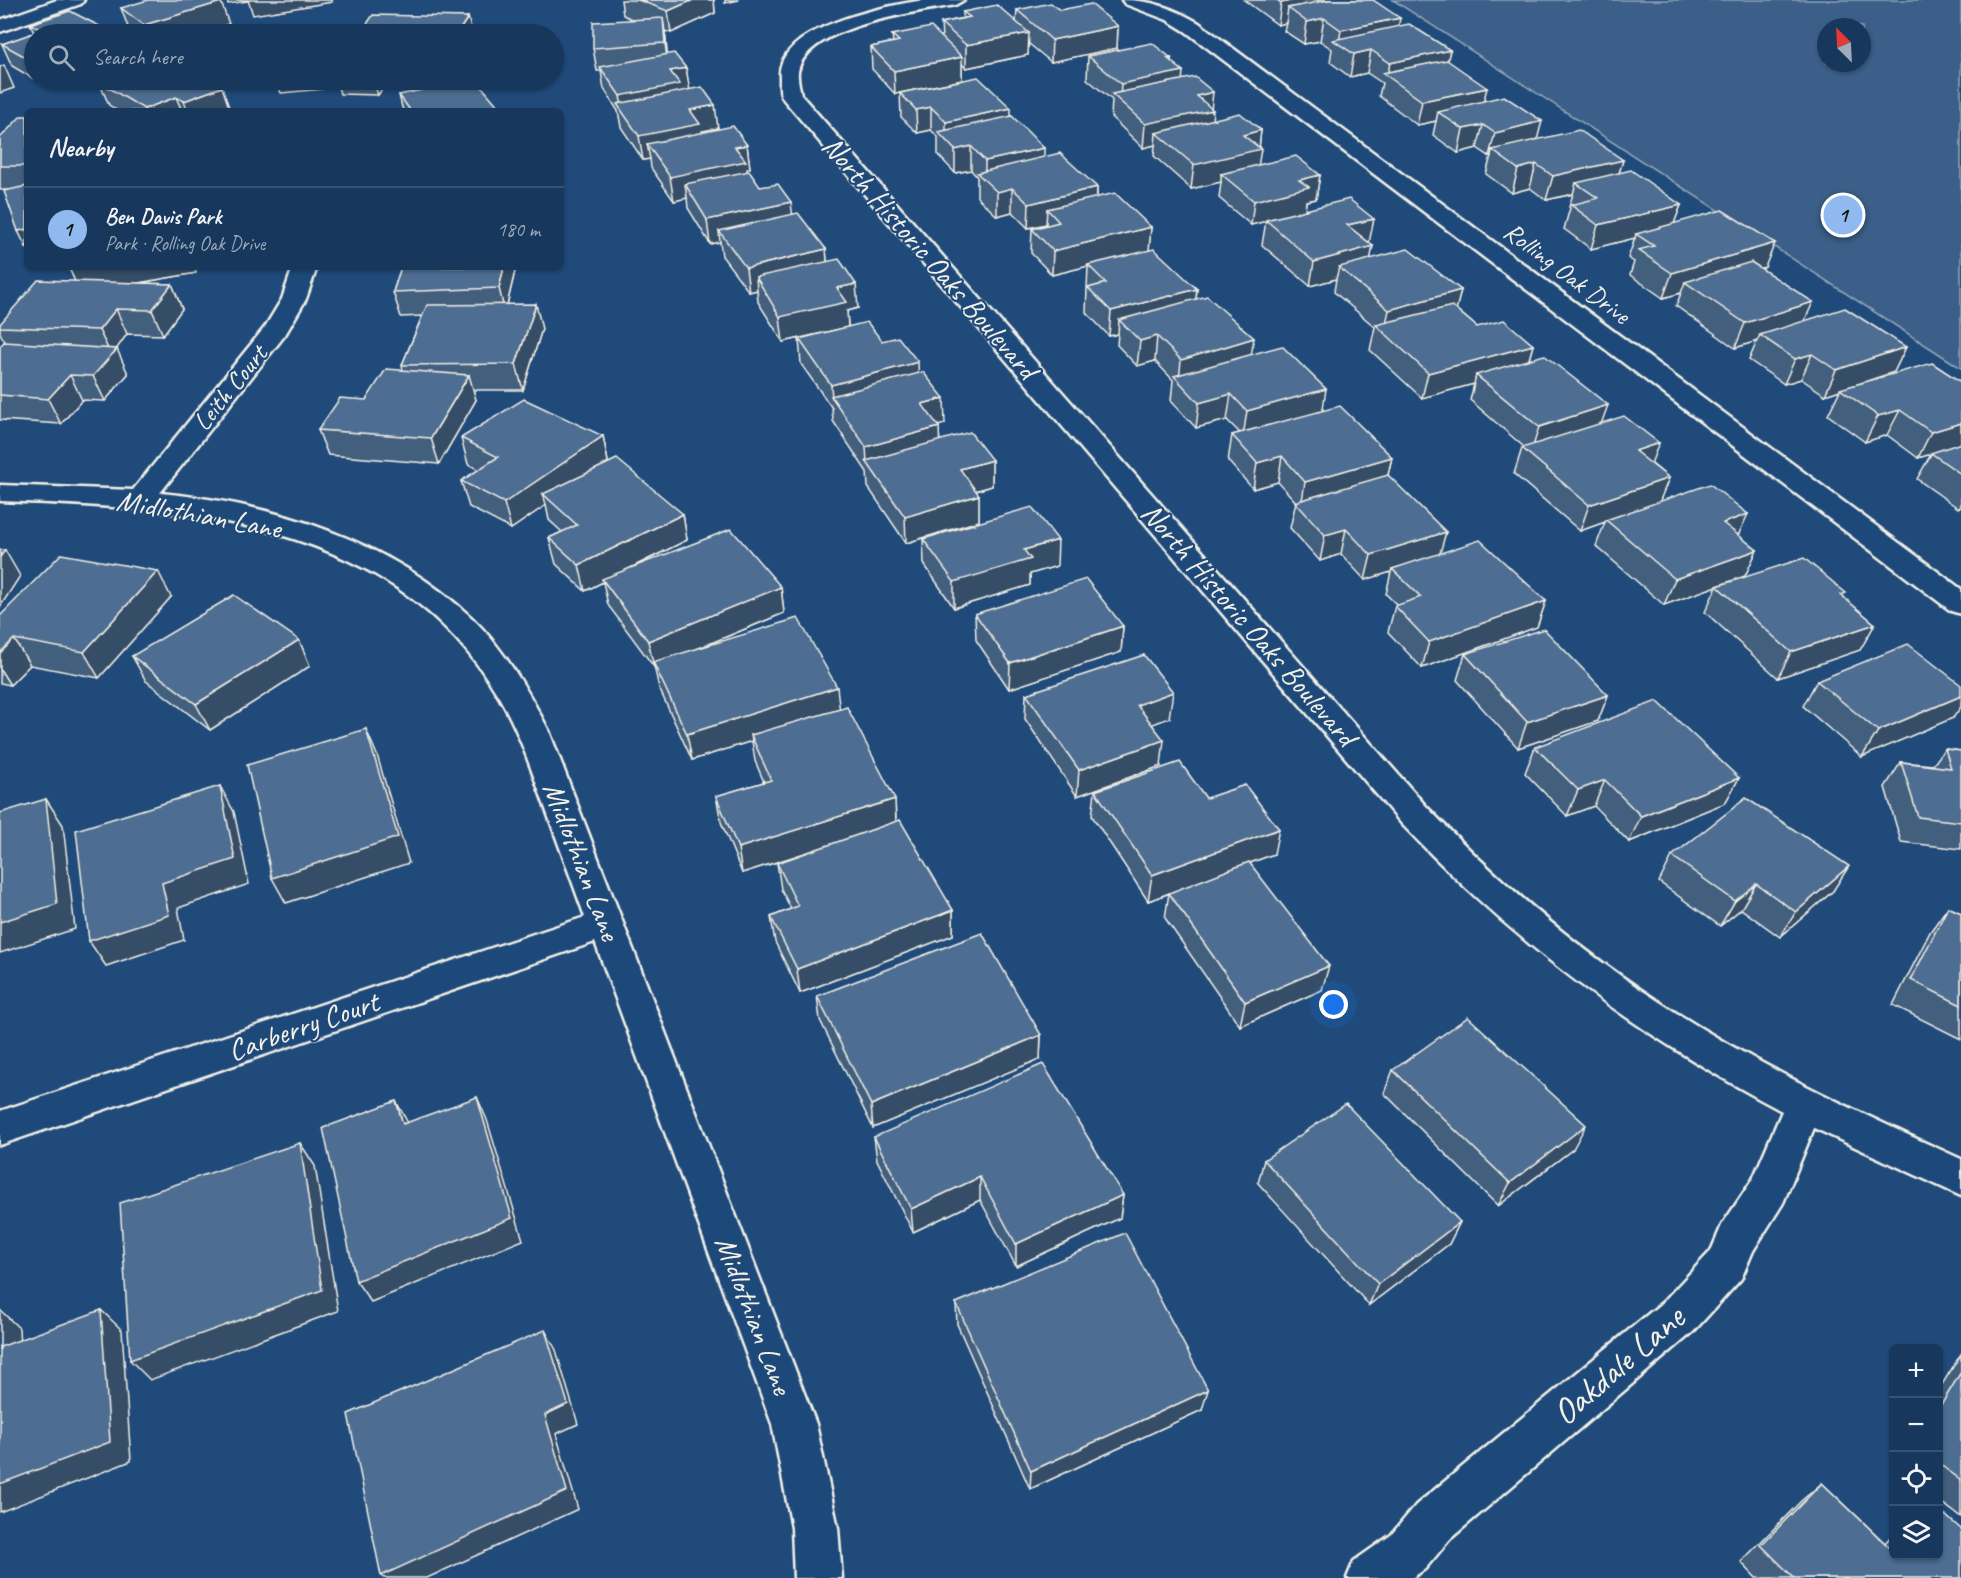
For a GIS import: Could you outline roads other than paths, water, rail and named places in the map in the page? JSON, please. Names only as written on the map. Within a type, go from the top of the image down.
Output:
[{"type":"street","points":[[0,26],[75,0]]},
{"type":"street","name":"North Historic Oaks Boulevard","points":[[955,0],[857,19],[819,36],[801,48],[792,61],[787,76],[790,96],[1439,842],[1528,924],[1614,991],[1719,1058],[1804,1104],[1961,1178]]},
{"type":"street","name":"Rolling Oak Drive","points":[[1131,0],[1168,13],[1192,27],[1961,604]]},
{"type":"street","name":"Leith Court","points":[[140,500],[276,330],[294,299],[304,270]]},
{"type":"street","name":"Midlothian Lane","points":[[0,493],[140,500],[253,517],[329,542],[399,578],[460,624],[487,655],[518,700],[533,731],[794,1424],[815,1528],[818,1578]]},
{"type":"street","name":"Carberry Court","points":[[0,1128],[606,924]]},
{"type":"street","name":"Oakdale Lane","points":[[1371,1578],[1408,1552],[1432,1522],[1678,1317],[1694,1300],[1726,1264],[1737,1239],[1769,1190],[1804,1104]]},
{"type":"place","name":"Ben Davis Park","points":[[1843,215]]}]
